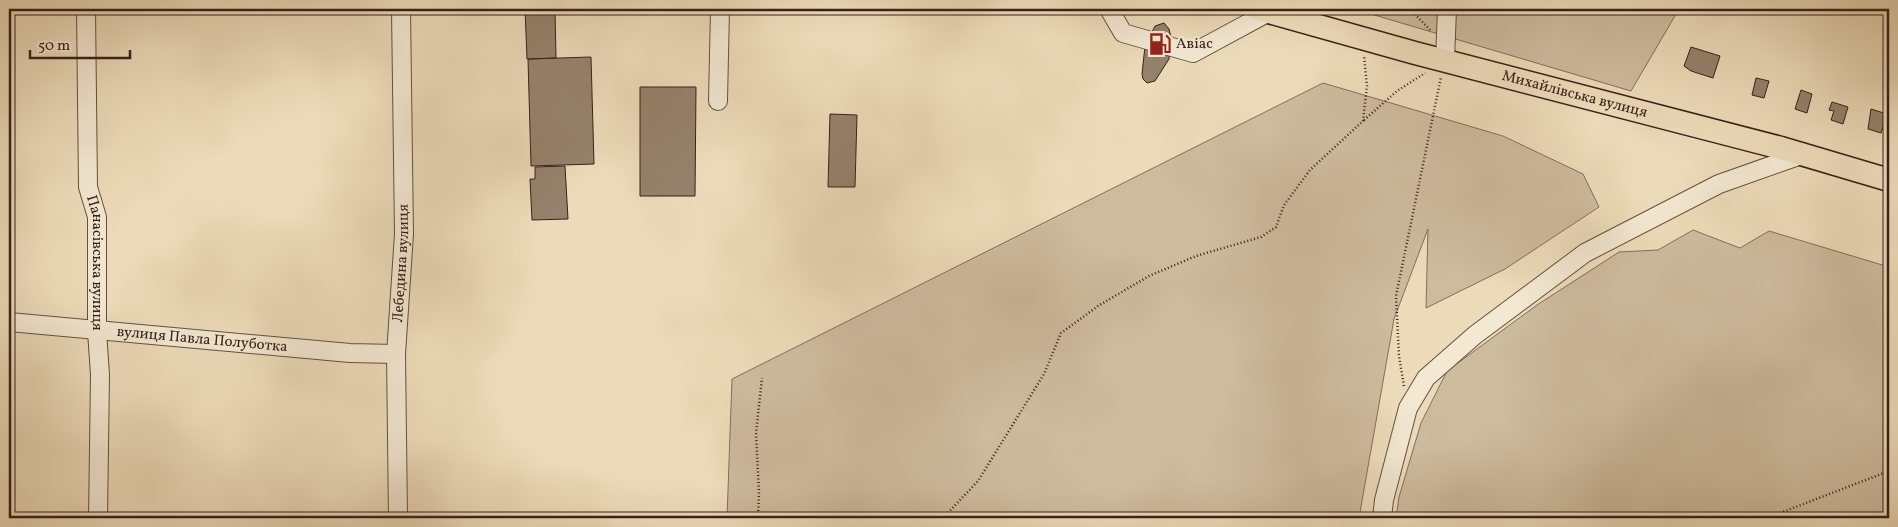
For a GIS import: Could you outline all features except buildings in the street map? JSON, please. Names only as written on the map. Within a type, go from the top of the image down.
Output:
[{"type":"main road","name":"Михайлівська вулиця","points":[[1263,10],[1362,38],[1445,55],[1889,180]]},
{"type":"street","name":"Панасівська вулиця","points":[[86,9],[88,187],[97,217],[97,331],[100,375],[98,518]]},
{"type":"street","name":"Лебедина вулиця","points":[[398,518],[396,354],[404,234],[401,9]]},
{"type":"street","points":[[718,101],[720,9]]},
{"type":"street","points":[[1109,9],[1124,34],[1193,53],[1263,10]]},
{"type":"street","points":[[1445,55],[1448,9]]},
{"type":"street","points":[[1382,518],[1384,500],[1408,408],[1426,378],[1475,335],[1586,253],[1719,184],[1802,155]]},
{"type":"street","name":"вулиця Павла Полуботка","points":[[9,322],[32,322],[97,331],[224,340],[350,353],[396,354]]},
{"type":"path","points":[[1408,408],[1399,356],[1396,296],[1445,55],[1422,19],[1410,9]]},
{"type":"path","points":[[1362,38],[1367,86],[1363,121]]},
{"type":"path","points":[[943,518],[978,481],[1044,374],[1061,333],[1098,306],[1149,276],[1196,256],[1260,237],[1276,227],[1284,205],[1310,170],[1398,91],[1445,55]]},
{"type":"path","points":[[758,518],[759,493],[756,433],[762,378]]},
{"type":"path","points":[[1767,518],[1889,471]]},
{"type":"shaded area","points":[[1354,9],[1679,9],[1631,91]]},
{"type":"shaded area","points":[[1323,83],[1503,136],[1583,174],[1599,207],[1505,269],[1426,308],[1428,229],[1394,319],[1359,518],[727,518],[732,379]]},
{"type":"shaded area","points":[[1693,230],[1740,248],[1769,231],[1889,267],[1889,518],[1396,518],[1399,497],[1421,423],[1447,371],[1537,305],[1619,252],[1658,250]]},
{"type":"place","name":"Авіас","points":[[1160,44]]}]
